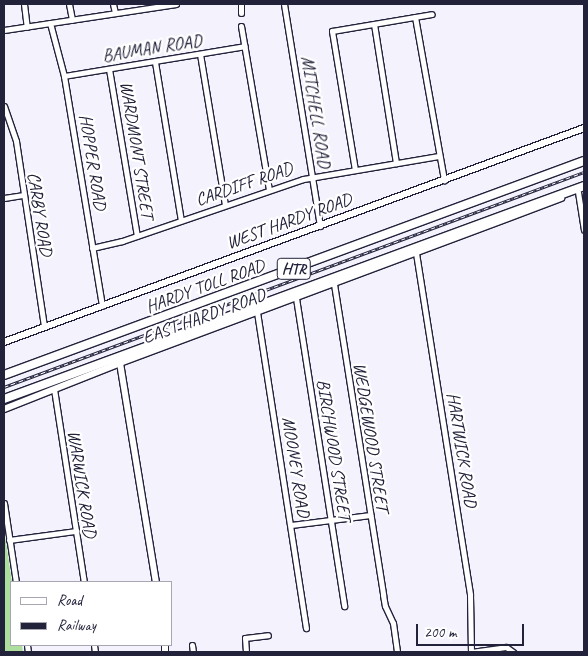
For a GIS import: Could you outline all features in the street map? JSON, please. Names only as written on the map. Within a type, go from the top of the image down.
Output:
[{"type":"highway","name":"HARDY TOLL ROAD","points":[[4,376],[584,161]]},
{"type":"highway","name":"HARDY TOLL ROAD","points":[[4,399],[582,189]]},
{"type":"highway","points":[[4,404],[62,378]]},
{"type":"main road","name":"WEST HARDY ROAD","points":[[4,342],[584,128]]},
{"type":"main road","name":"EAST HARDY ROAD","points":[[4,409],[120,363],[582,189]]},
{"type":"main road","points":[[120,363],[156,581]]},
{"type":"street","points":[[24,4],[27,27]]},
{"type":"street","points":[[69,4],[72,20]]},
{"type":"street","points":[[113,4],[115,13]]},
{"type":"street","points":[[4,30],[157,5],[176,4]]},
{"type":"street","points":[[241,4],[241,13]]},
{"type":"street","name":"MITCHELL ROAD","points":[[284,4],[320,226]]},
{"type":"street","points":[[355,170],[332,31],[432,14]]},
{"type":"street","points":[[415,17],[438,156],[444,180]]},
{"type":"street","name":"HOPPER ROAD","points":[[50,23],[64,76],[102,306]]},
{"type":"street","points":[[374,24],[396,162]]},
{"type":"street","points":[[241,26],[269,190]]},
{"type":"street","name":"BAUMAN ROAD","points":[[64,76],[245,46]]},
{"type":"street","points":[[200,54],[225,205]]},
{"type":"street","points":[[154,62],[181,220]]},
{"type":"street","name":"WARDMONT STREET","points":[[109,69],[137,236]]},
{"type":"street","name":"CARBY ROAD","points":[[4,106],[16,141],[44,327]]},
{"type":"street","name":"CARDIFF ROAD","points":[[92,248],[137,236],[312,177],[438,156]]},
{"type":"street","points":[[582,189],[584,230]]},
{"type":"street","points":[[4,198],[24,195]]},
{"type":"street","name":"HARTWICK ROAD","points":[[416,253],[470,595],[471,652]]},
{"type":"street","name":"WEDGEWOOD STREET","points":[[334,284],[383,595],[385,606],[393,623],[397,652]]},
{"type":"street","name":"BIRCHWOOD STREET","points":[[296,298],[344,606]]},
{"type":"street","name":"MOONEY ROAD","points":[[257,312],[306,628]]},
{"type":"street","name":"WARWICK ROAD","points":[[54,389],[84,581]]},
{"type":"street","points":[[4,503],[16,581]]},
{"type":"street","points":[[291,525],[370,515]]},
{"type":"street","points":[[9,540],[76,531]]},
{"type":"street","points":[[246,652],[245,638],[268,635]]},
{"type":"street","points":[[192,645],[193,652]]},
{"type":"street","points":[[471,652],[506,647],[513,652]]},
{"type":"green space","points":[[4,529],[12,581],[10,581],[10,646],[22,646],[23,652],[4,652]]},
{"type":"railway","points":[[4,387],[584,172]]}]
